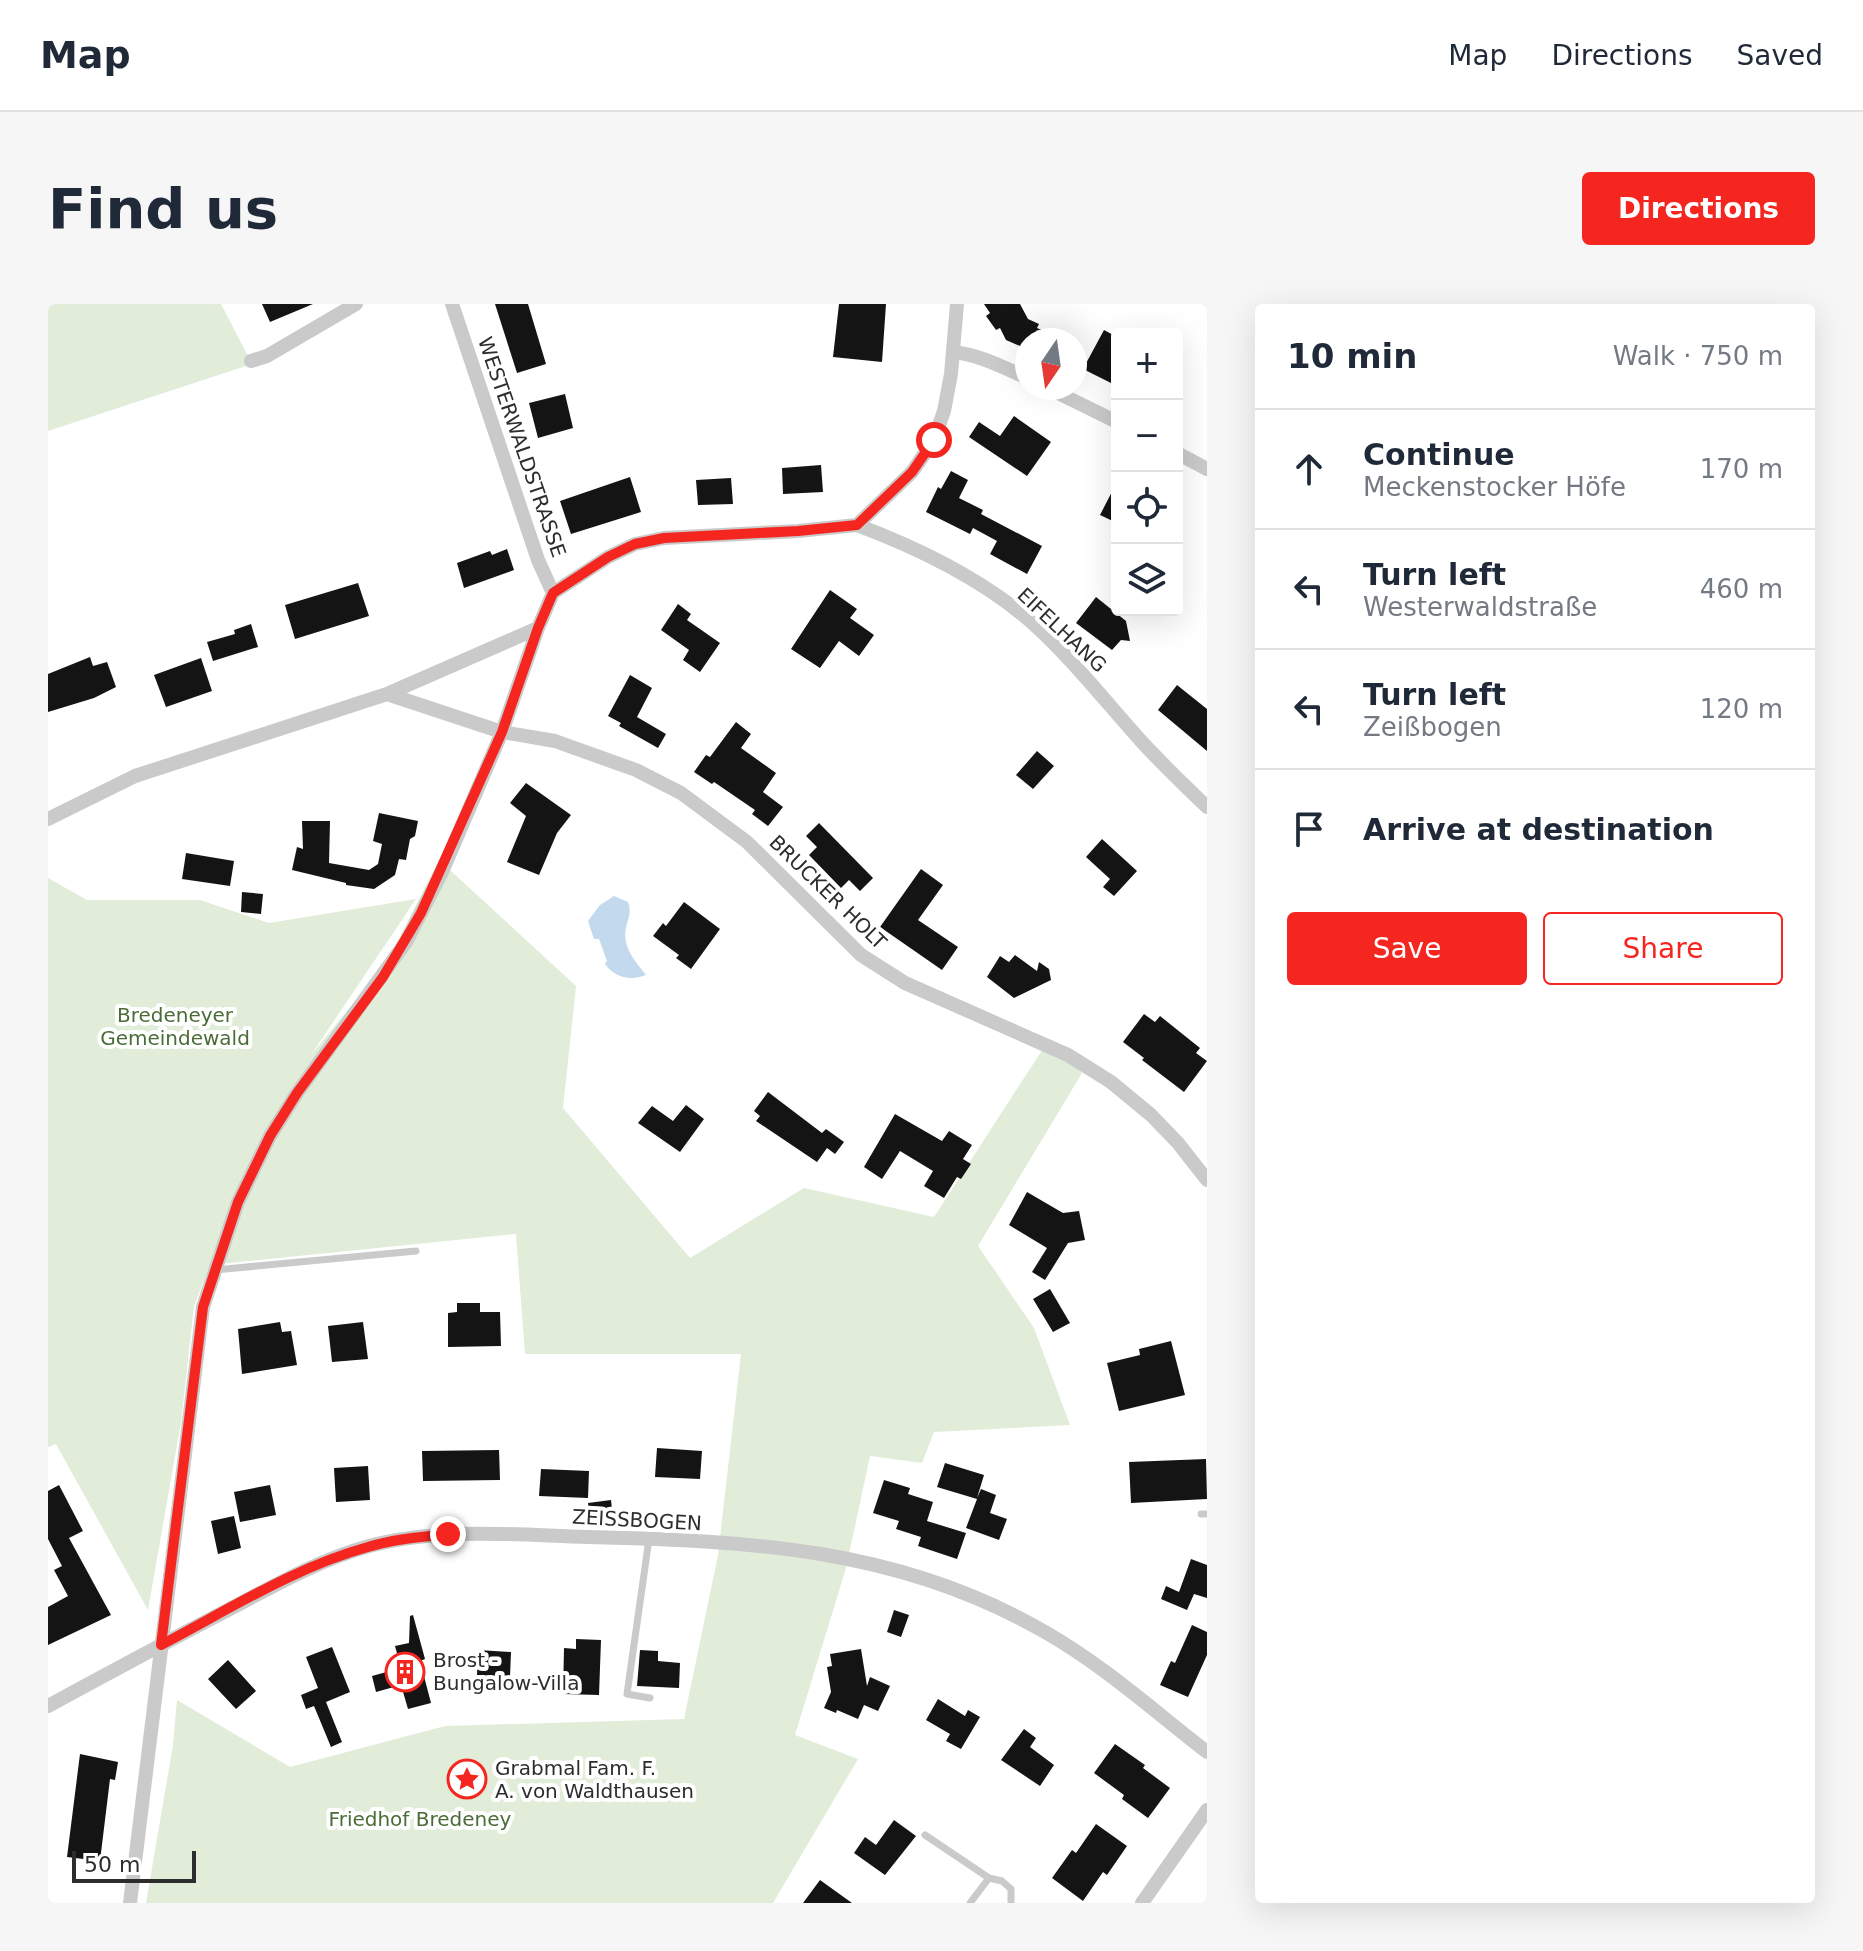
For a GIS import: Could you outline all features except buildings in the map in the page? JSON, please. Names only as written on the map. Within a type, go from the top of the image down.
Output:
[{"type":"street","points":[[251,361],[267,356],[356,304]]},
{"type":"street","name":"WESTERWALDSTRASSE","points":[[452,304],[538,560],[553,593]]},
{"type":"street","points":[[130,1903],[203,1307],[238,1202],[264,1146],[297,1093],[406,942],[442,872],[502,732],[553,593],[608,557],[635,544],[664,538],[857,525],[912,472],[934,440],[944,411],[957,304]]},
{"type":"street","points":[[953,352],[969,354],[1015,372]]},
{"type":"street","points":[[1072,400],[1111,419]]},
{"type":"street","points":[[1183,456],[1207,469]]},
{"type":"street","name":"EIFELHANG","points":[[857,525],[906,543],[971,578],[1028,619],[1207,807]]},
{"type":"street","points":[[48,819],[135,776],[387,694],[538,628]]},
{"type":"street","name":"BRUCKER HOLT","points":[[387,694],[502,732],[555,741],[636,770],[702,807],[759,853],[861,955],[905,983],[1068,1055],[1111,1082],[1151,1115],[1207,1180]]},
{"type":"street","name":"ZEISSBOGEN","points":[[48,1706],[299,1573],[395,1540],[448,1534],[649,1539],[815,1551],[927,1578],[1018,1617],[1077,1652],[1207,1752]]},
{"type":"street","points":[[1142,1903],[1205,1816]]},
{"type":"lane","points":[[215,1270],[416,1251]]},
{"type":"lane","points":[[649,1539],[627,1694],[650,1698]]},
{"type":"lane","points":[[925,1835],[989,1878],[1002,1881],[1011,1889],[1011,1903]]},
{"type":"lane","points":[[970,1903],[989,1878]]},
{"type":"green space","points":[[48,304],[221,304],[252,364],[48,431]]},
{"type":"green space","points":[[439,860],[576,986],[563,1108],[690,1258],[804,1188],[934,1217],[1048,1041],[1068,1055],[1082,1073],[978,1246],[1034,1328],[1070,1425],[934,1432],[922,1463],[870,1456],[846,1568],[795,1735],[858,1759],[773,1903],[146,1903],[173,1745],[177,1700],[290,1767],[445,1726],[684,1719],[718,1555],[741,1354],[525,1354],[516,1234],[210,1265],[194,1306],[181,1422],[148,1610],[56,1444],[48,1447],[48,878],[87,900],[200,900],[269,923],[416,899],[311,1055],[387,962]]},
{"type":"water","points":[[614,896],[628,902],[630,912],[626,941],[630,953],[646,975],[629,978],[613,972],[605,964],[607,961],[599,939],[594,939],[588,921],[600,905]]},
{"type":"place","name":"Brost - Bungalow-Villa","points":[[405,1672]]},
{"type":"place","name":"Grabmal Fam. F. A. von Waldthausen","points":[[467,1779]]},
{"type":"route","points":[[448,1534],[395,1540],[350,1553],[299,1573],[161,1645],[203,1307],[253,1167],[297,1093],[406,942],[442,872],[502,732],[553,593],[608,557],[635,544],[664,538],[857,525],[912,472],[934,440]]},
{"type":"park label","name":"Bredeneyer Gemeindewald","points":[[175,1026]]},
{"type":"park label","name":"Friedhof Bredeney","points":[[420,1819]]}]
